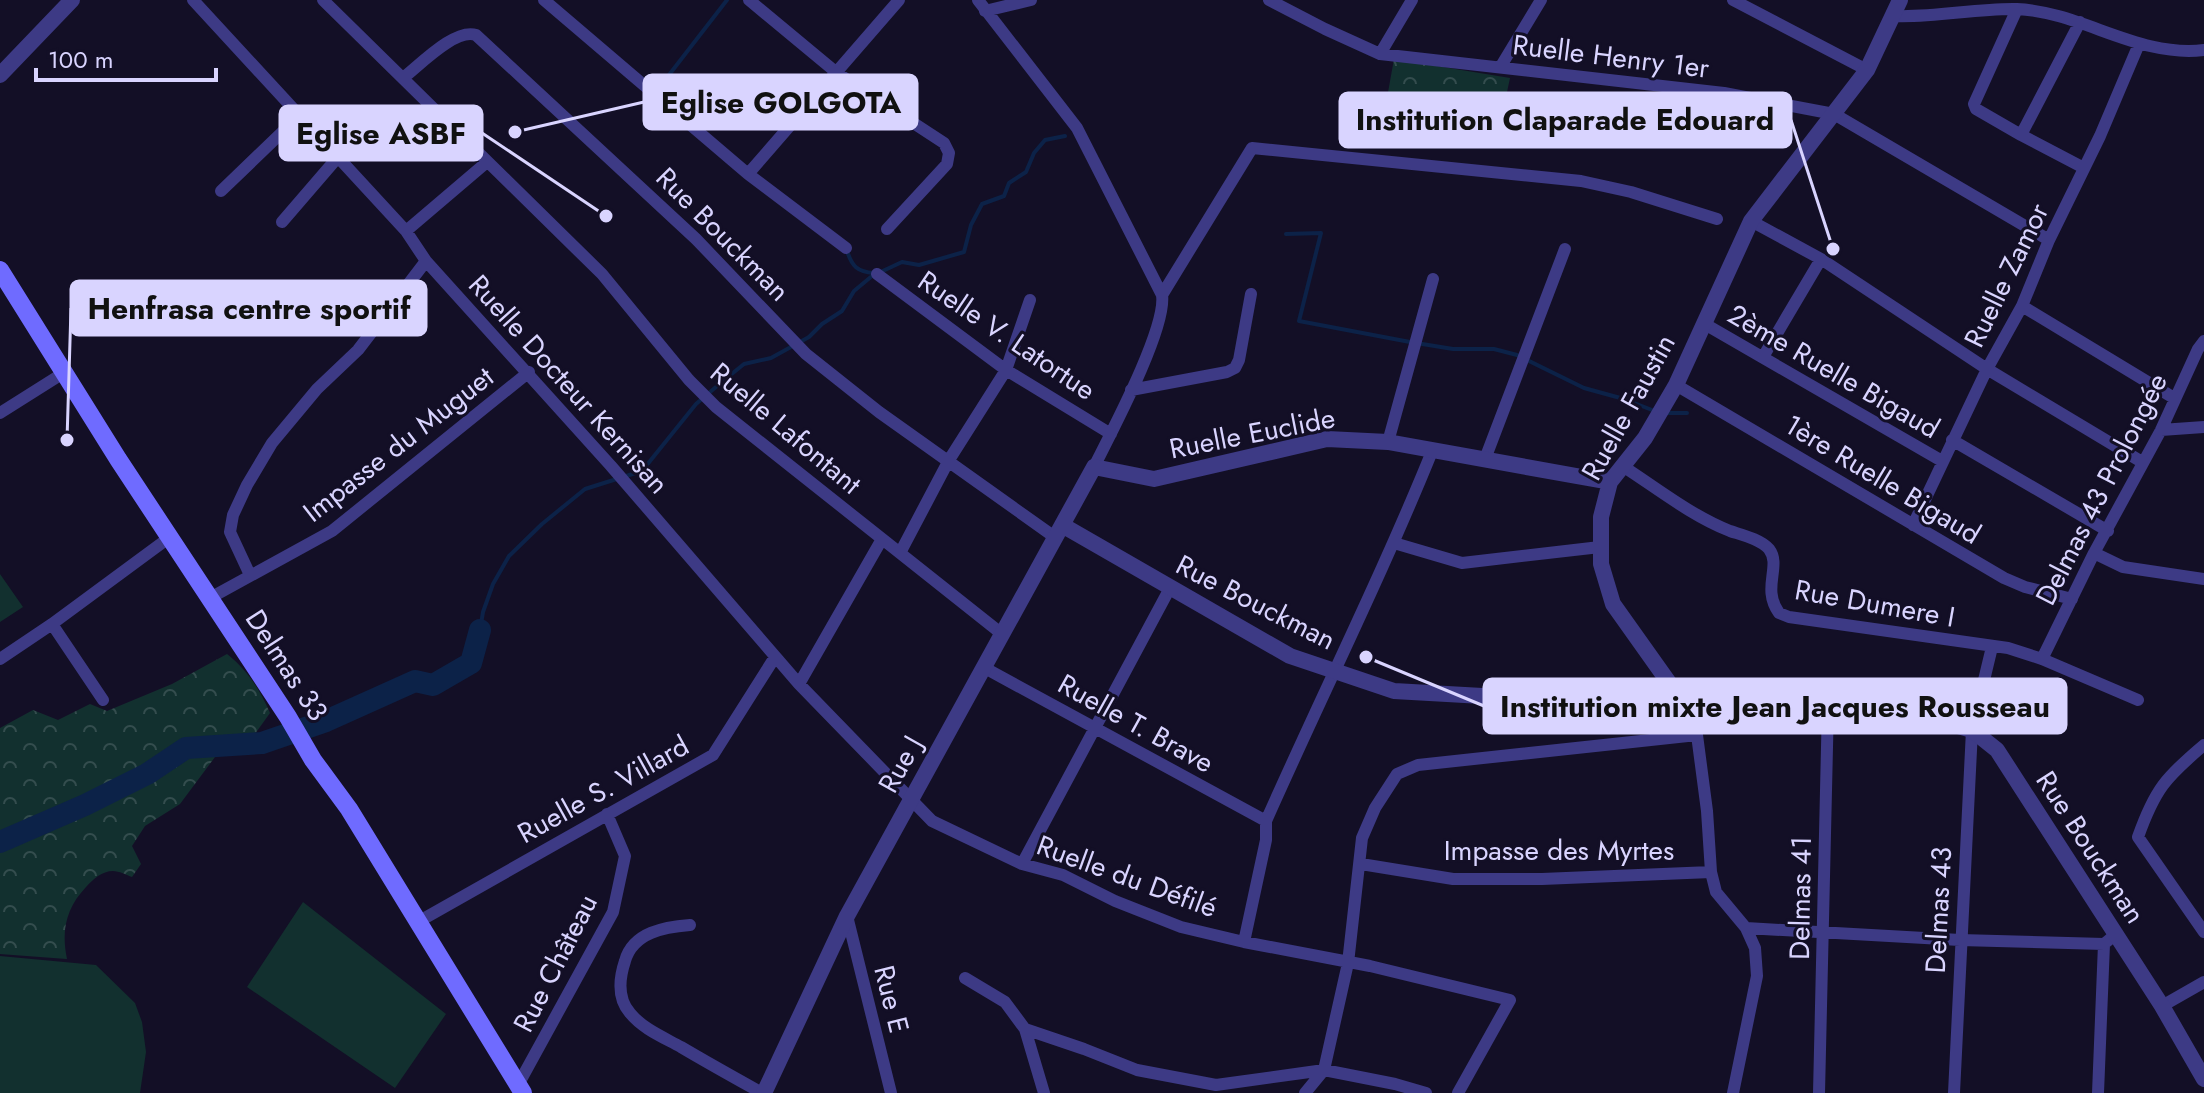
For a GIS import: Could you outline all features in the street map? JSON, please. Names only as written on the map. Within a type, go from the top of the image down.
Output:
[{"type":"main road","name":"Delmas 33","points":[[0,270],[308,751],[349,809],[416,923],[521,1089]]},
{"type":"street","points":[[0,75],[72,0]]},
{"type":"street","name":"Ruelle Docteur Kernisan","points":[[193,0],[406,231],[426,261],[529,372],[799,684],[910,801]]},
{"type":"street","name":"Ruelle Lafontant","points":[[323,0],[602,274],[689,380],[716,407],[1002,634]]},
{"type":"street","points":[[544,0],[748,174],[846,248]]},
{"type":"street","points":[[749,0],[837,73],[944,143],[949,153],[947,164],[887,229]]},
{"type":"street","points":[[748,174],[899,0]]},
{"type":"street","points":[[981,6],[1031,0]]},
{"type":"street","points":[[1269,0],[1380,54],[1412,0]]},
{"type":"street","points":[[1501,66],[1541,0]]},
{"type":"street","points":[[1733,0],[1867,70]]},
{"type":"street","points":[[981,6],[1077,128],[1162,295]]},
{"type":"street","points":[[1896,8],[1915,17],[2017,9],[2080,22],[2139,44],[2189,52],[2204,50]]},
{"type":"street","name":"Ruelle Faustin","points":[[1733,1093],[1757,976],[1755,948],[1746,928],[1716,892],[1711,872],[1697,735],[1690,716],[1613,604],[1601,564],[1601,517],[1610,482],[1624,467],[1676,385],[1751,221],[1867,70],[1896,8]]},
{"type":"street","points":[[2017,9],[1975,97],[1976,109],[2084,168]]},
{"type":"street","points":[[2021,135],[2080,22]]},
{"type":"street","name":"Rue Bouckman","points":[[403,78],[458,35],[471,32],[476,35],[696,239],[806,354],[857,396],[1059,532],[1170,588],[1290,656],[1394,691],[1500,697],[1672,687],[1828,704],[1894,707],[1972,730],[1997,750],[2110,939],[2162,1006],[2204,1079]]},
{"type":"street","name":"Ruelle Zamor","points":[[1913,525],[1987,369],[2022,306],[2139,44]]},
{"type":"street","name":"Ruelle Henry 1er","points":[[1380,54],[1724,93],[1834,114],[2049,240]]},
{"type":"street","points":[[221,191],[299,116]]},
{"type":"street","points":[[1094,467],[1161,319],[1162,295],[1252,148],[1581,181],[1631,192],[1717,219]]},
{"type":"street","points":[[282,222],[338,157]]},
{"type":"street","points":[[406,231],[487,162]]},
{"type":"street","points":[[1751,221],[1821,259],[1987,369],[2142,462]]},
{"type":"street","points":[[1485,459],[1565,249]]},
{"type":"street","points":[[1763,357],[1821,259]]},
{"type":"street","points":[[250,575],[230,532],[233,515],[247,485],[272,443],[317,389],[358,350],[426,261]]},
{"type":"street","name":"Ruelle V. Latortue","points":[[877,274],[1006,370],[1111,434]]},
{"type":"street","points":[[1388,442],[1433,279]]},
{"type":"street","points":[[1131,390],[1235,368],[1251,294]]},
{"type":"street","points":[[900,553],[949,460],[1006,370],[1030,300]]},
{"type":"street","points":[[2022,306],[2174,398]]},
{"type":"street","name":"2ème Ruelle Bigaud","points":[[1703,323],[1942,461]]},
{"type":"street","name":"Delmas 43 Prolongée","points":[[2042,659],[2204,341]]},
{"type":"street","points":[[0,413],[65,372]]},
{"type":"street","name":"Impasse du Muguet","points":[[210,598],[332,531],[529,372]]},
{"type":"street","name":"1ère Ruelle Bigaud","points":[[1676,385],[2004,578],[2025,587],[2072,599]]},
{"type":"street","points":[[2161,430],[2204,427]]},
{"type":"street","name":"Ruelle Euclide","points":[[1094,467],[1154,479],[1327,439],[1388,442],[1610,482]]},
{"type":"street","points":[[1952,440],[2108,531]]},
{"type":"street","name":"Ruelle du Défilé","points":[[910,801],[932,821],[1022,864],[1063,875],[1115,901],[1181,927],[1244,942],[1266,840],[1266,821],[1394,543],[1433,449]]},
{"type":"street","name":"Rue J","points":[[763,1093],[847,916],[1094,467]]},
{"type":"street","name":"Rue Dumere I","points":[[1624,467],[1709,521],[1764,545],[1771,552],[1774,563],[1769,594],[1779,613],[1789,617],[2008,648],[2042,659],[2138,700]]},
{"type":"street","points":[[0,659],[170,537]]},
{"type":"street","points":[[799,684],[882,539]]},
{"type":"street","points":[[1394,543],[1462,563],[1600,547]]},
{"type":"street","points":[[2094,553],[2123,567],[2204,579]]},
{"type":"street","points":[[1022,864],[1170,588]]},
{"type":"street","points":[[52,624],[103,700]]},
{"type":"street","name":"Delmas 43","points":[[1954,1093],[1972,730],[1992,647]]},
{"type":"street","name":"Ruelle S. Villard","points":[[416,923],[713,755],[775,657]]},
{"type":"street","name":"Ruelle T. Brave","points":[[983,667],[1266,821]]},
{"type":"street","name":"Delmas 41","points":[[1819,1093],[1828,704]]},
{"type":"street","points":[[1305,1093],[1324,1070],[1348,963],[1362,838],[1375,808],[1397,774],[1407,768],[1697,735]]},
{"type":"street","points":[[2204,745],[2167,776],[2148,809],[2138,837],[2204,932]]},
{"type":"street","name":"Rue Château","points":[[521,1089],[613,912],[625,856],[607,814]]},
{"type":"street","name":"Impasse des Myrtes","points":[[1361,864],[1453,879],[1542,879],[1711,872]]},
{"type":"street","name":"Rue E","points":[[847,916],[891,1093]]},
{"type":"street","points":[[690,925],[655,930],[641,938],[627,953],[620,974],[620,994],[629,1012],[647,1029],[763,1093]]},
{"type":"street","points":[[1746,928],[1960,940],[2110,939],[2098,1093]]},
{"type":"street","points":[[1244,942],[1370,966],[1510,1000],[1458,1093]]},
{"type":"street","points":[[965,978],[1005,1002],[1025,1029],[1044,1093]]},
{"type":"street","points":[[2162,1006],[2204,982]]},
{"type":"street","points":[[1025,1029],[1137,1070],[1216,1085],[1324,1070],[1426,1093]]},
{"type":"green space","points":[[1394,59],[1510,78],[1497,138],[1384,115]]},
{"type":"green space","points":[[0,574],[23,607],[0,622]]},
{"type":"green space","points":[[227,654],[252,680],[270,713],[244,749],[215,757],[180,804],[145,826],[132,846],[141,864],[132,877],[115,871],[105,872],[79,895],[65,929],[67,959],[0,954],[0,728],[33,710],[58,720],[90,704],[107,711],[172,684]]},
{"type":"green space","points":[[303,902],[446,1014],[395,1088],[247,987]]},
{"type":"green space","points":[[0,956],[96,965],[135,1003],[142,1022],[146,1052],[140,1093],[0,1093]]},
{"type":"waterway","points":[[655,93],[727,0]]},
{"type":"waterway","points":[[480,630],[493,584],[509,556],[542,524],[585,489],[642,471],[696,404],[723,381],[744,364],[771,358],[809,337],[842,311],[854,291],[872,276],[902,262],[919,265],[964,252],[971,225],[982,204],[1004,196],[1009,183],[1026,172],[1034,153],[1045,140],[1065,136]]},
{"type":"waterway","points":[[1286,234],[1321,233],[1299,321],[1453,349],[1494,349],[1517,355],[1584,388],[1657,412]]},
{"type":"waterway","points":[[847,251],[856,267],[874,273]]},
{"type":"waterway","points":[[1666,413],[1687,413]]},
{"type":"waterway","points":[[0,842],[147,774],[186,748],[262,743],[326,721],[415,681],[433,685],[471,663],[480,630]]},
{"type":"place","name":"Eglise GOLGOTA","points":[[515,132]]},
{"type":"place","name":"Eglise ASBF","points":[[606,216]]},
{"type":"place","name":"Institution Claparade Edouard","points":[[1833,249]]},
{"type":"place","name":"Henfrasa centre sportif","points":[[67,440]]},
{"type":"place","name":"Institution mixte Jean Jacques Rousseau","points":[[1366,657]]}]
